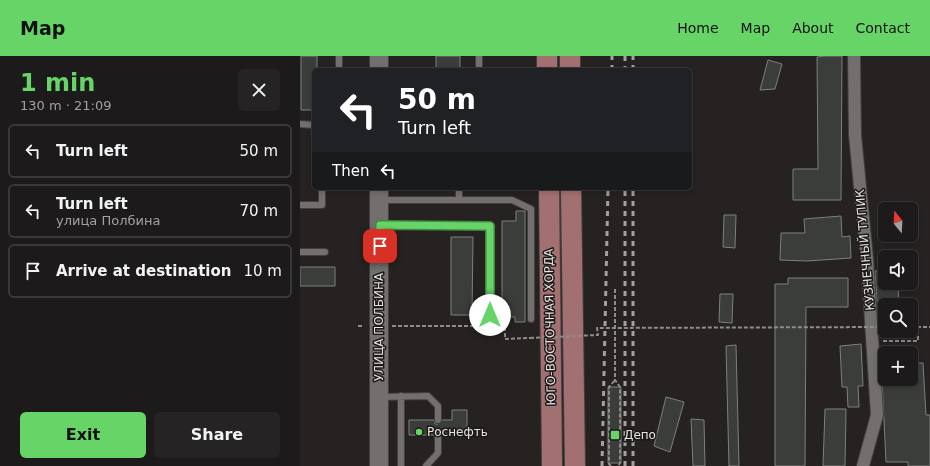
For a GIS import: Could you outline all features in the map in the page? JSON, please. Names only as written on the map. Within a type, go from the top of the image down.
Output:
[{"type":"main road","points":[[379,68],[380,56]]},
{"type":"main road","points":[[547,56],[547,68]]},
{"type":"main road","points":[[570,56],[570,68]]},
{"type":"main road","name":"ЮГО-ВОСТОЧНАЯ ХОРДА","points":[[549,190],[552,466]]},
{"type":"main road","name":"ЮГО-ВОСТОЧНАЯ ХОРДА","points":[[571,190],[575,466]]},
{"type":"main road","name":"УЛИЦА ПОЛБИНА","points":[[379,194],[379,466]]},
{"type":"street","name":"КУЗНЕЧНЫЙ ТУПИК","points":[[854,56],[855,135],[867,259],[877,415],[863,466]]},
{"type":"lane","points":[[339,56],[339,68]]},
{"type":"lane","points":[[479,56],[479,68]]},
{"type":"lane","points":[[300,124],[312,125]]},
{"type":"lane","points":[[300,205],[322,205],[322,190]]},
{"type":"lane","points":[[459,190],[459,200]]},
{"type":"lane","points":[[379,194],[459,200],[512,200],[531,209],[531,319]]},
{"type":"lane","points":[[380,225],[490,226],[490,315]]},
{"type":"lane","points":[[300,252],[325,252]]},
{"type":"lane","points":[[379,396],[428,396],[438,406],[438,420]]},
{"type":"lane","points":[[401,396],[401,466]]},
{"type":"lane","points":[[426,466],[438,453],[438,435]]},
{"type":"path","points":[[615,288],[615,380],[620,387],[620,463],[618,466]]},
{"type":"path","points":[[358,326],[368,326]]},
{"type":"path","points":[[387,326],[505,326],[505,339],[598,336],[597,328],[878,327]]},
{"type":"path","points":[[918,327],[930,327]]},
{"type":"path","points":[[878,341],[918,341],[918,338]]},
{"type":"path","points":[[611,466],[609,464],[609,387],[615,380]]},
{"type":"path","points":[[609,437],[620,437]]},
{"type":"building","points":[[301,56],[317,56],[317,68],[312,68],[312,110],[301,110]]},
{"type":"building","points":[[436,56],[460,56],[460,68],[436,68]]},
{"type":"building","points":[[842,56],[841,200],[793,200],[793,169],[818,169],[817,57]]},
{"type":"building","points":[[768,60],[782,64],[775,89],[760,90]]},
{"type":"building","points":[[516,211],[525,211],[525,322],[515,322],[515,317],[502,317],[502,221],[516,221]]},
{"type":"building","points":[[724,215],[736,215],[735,248],[723,247]]},
{"type":"building","points":[[841,216],[842,237],[850,236],[851,258],[807,261],[780,260],[781,233],[805,233],[804,219]]},
{"type":"building","points":[[451,237],[473,237],[472,315],[451,315]]},
{"type":"building","points":[[300,267],[335,267],[335,286],[300,286]]},
{"type":"building","points":[[875,271],[878,271],[878,290],[898,290],[899,298],[878,298],[878,316]]},
{"type":"building","points":[[788,278],[848,278],[848,307],[806,307],[805,466],[775,466],[775,284],[788,284]]},
{"type":"building","points":[[720,294],[733,294],[732,323],[719,322]]},
{"type":"building","points":[[861,344],[863,386],[858,386],[859,407],[848,407],[847,387],[842,387],[840,346]]},
{"type":"building","points":[[736,345],[739,466],[729,466],[726,346]]},
{"type":"building","points":[[918,363],[923,363],[926,415],[930,415],[930,466],[908,466],[908,462],[886,462],[882,386],[918,386]]},
{"type":"building","points":[[608,387],[621,387],[621,463],[608,463]]},
{"type":"building","points":[[666,397],[684,402],[670,452],[654,446]]},
{"type":"building","points":[[825,409],[846,409],[845,466],[823,466]]},
{"type":"building","points":[[452,410],[467,410],[467,434],[442,435],[441,431],[438,431],[434,435],[409,435],[409,420],[434,420],[435,424],[438,424],[442,420],[452,420]]},
{"type":"building","points":[[691,419],[704,420],[705,466],[693,466]]},
{"type":"railway","points":[[612,56],[612,68]]},
{"type":"railway","points":[[625,56],[625,68]]},
{"type":"railway","points":[[633,56],[633,68]]},
{"type":"railway","points":[[602,466],[608,190]]},
{"type":"railway","points":[[625,190],[625,466]]},
{"type":"railway","points":[[633,190],[633,466]]},
{"type":"place","name":"Роснефть","points":[[419,432]]},
{"type":"place","name":"Депо","points":[[615,435]]},
{"type":"route","points":[[380,246],[380,225],[490,226],[490,315]]}]
